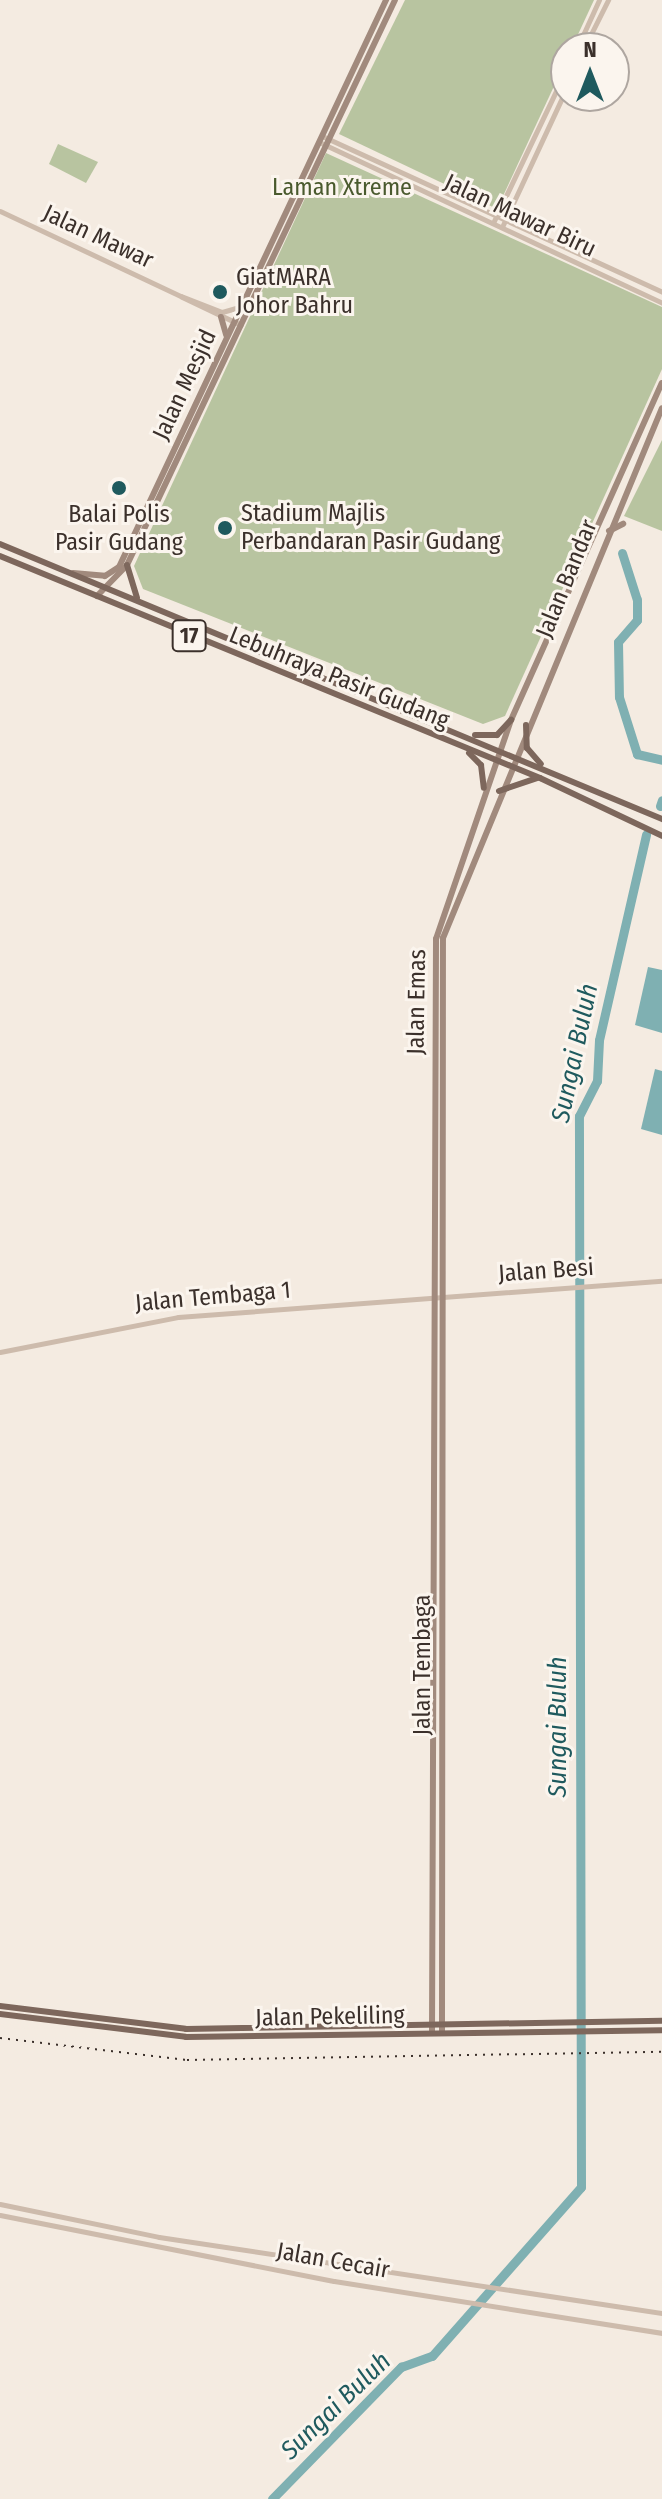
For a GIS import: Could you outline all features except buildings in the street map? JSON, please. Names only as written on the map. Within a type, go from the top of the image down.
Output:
[{"type":"main road","name":"Jalan Mesjid","points":[[97,596],[127,565],[386,0]]},
{"type":"main road","name":"Jalan Mesjid","points":[[73,573],[105,576],[119,567],[226,339],[237,324],[241,307],[395,0]]},
{"type":"main road","points":[[221,317],[226,339]]},
{"type":"main road","name":"Jalan Bandar","points":[[511,720],[662,383]]},
{"type":"main road","name":"Jalan Bandar","points":[[509,766],[611,520],[662,408]]},
{"type":"main road","points":[[595,533],[611,520],[610,498]]},
{"type":"main road","points":[[604,537],[623,524]]},
{"type":"main road","name":"Lebuhraya Pasir Gudang","points":[[0,544],[514,753],[662,819]]},
{"type":"main road","points":[[8,560],[13,549]]},
{"type":"main road","name":"Lebuhraya Pasir Gudang","points":[[0,556],[540,778],[662,836]]},
{"type":"main road","points":[[127,565],[138,600]]},
{"type":"main road","points":[[464,733],[497,735],[511,720]]},
{"type":"main road","name":"Jalan Emas","points":[[433,1298],[436,939],[484,788],[511,720]]},
{"type":"main road","points":[[526,725],[527,748],[544,767]]},
{"type":"main road","points":[[461,747],[481,765],[484,788]]},
{"type":"main road","name":"Jalan Emas","points":[[442,1297],[443,938],[509,766]]},
{"type":"main road","points":[[499,791],[540,778]]},
{"type":"main road","name":"Jalan Tembaga","points":[[442,1297],[442,2029]]},
{"type":"main road","name":"Jalan Tembaga","points":[[432,2029],[433,1298]]},
{"type":"main road","name":"Jalan Pekeliling","points":[[0,2006],[186,2029],[662,2030]]},
{"type":"main road","name":"Jalan Pekeliling","points":[[0,2014],[186,2037],[432,2029]]},
{"type":"main road","name":"Jalan Pekeliling","points":[[442,2029],[662,2021]]},
{"type":"street","points":[[584,32],[599,0]]},
{"type":"street","points":[[592,32],[608,0]]},
{"type":"street","points":[[493,223],[550,104]]},
{"type":"street","points":[[502,227],[555,112]]},
{"type":"street","name":"Jalan Mawar Biru","points":[[324,141],[506,219],[662,292]]},
{"type":"street","name":"Jalan Mawar Biru","points":[[324,141],[662,303]]},
{"type":"street","name":"Jalan Mawar","points":[[0,211],[237,324]]},
{"type":"street","name":"Jalan Mawar","points":[[181,296],[222,312],[241,307]]},
{"type":"street","name":"Jalan Besi","points":[[433,1298],[662,1281]]},
{"type":"street","name":"Jalan Tembaga 1","points":[[0,1352],[178,1317],[433,1298]]},
{"type":"street","name":"Jalan Cecair","points":[[0,2204],[132,2233],[662,2313]]},
{"type":"street","name":"Jalan Cecair","points":[[0,2215],[426,2296],[662,2333]]},
{"type":"green space","points":[[405,0],[594,0],[579,32],[550,32],[550,95],[497,209],[339,134]]},
{"type":"green space","points":[[58,144],[98,162],[86,183],[49,164]]},
{"type":"green space","name":"Laman Xtreme","points":[[326,153],[662,307],[662,369],[505,716],[483,724],[143,589],[134,566]]},
{"type":"green space","points":[[662,440],[662,531],[624,516]]},
{"type":"water","points":[[648,967],[662,970],[662,1033],[635,1025]]},
{"type":"water","points":[[655,1069],[662,1071],[662,1135],[641,1129]]},
{"type":"waterway","name":"Sungai Buluh","points":[[622,553],[637,600],[637,620],[618,642],[619,697],[637,754],[662,760]]},
{"type":"waterway","name":"Sungai Buluh","points":[[660,806],[662,800]]},
{"type":"waterway","name":"Sungai Buluh","points":[[272,2499],[401,2367],[432,2356],[581,2187],[579,1116],[597,1081],[599,1040],[646,834]]},
{"type":"railway","points":[[0,2038],[187,2060],[662,2052]]},
{"type":"place","name":"GiatMARA Johor Bahru","points":[[220,292]]},
{"type":"place","name":"Balai Polis Pasir Gudang","points":[[119,488]]},
{"type":"place","name":"Stadium Majlis Perbandaran Pasir Gudang","points":[[225,528]]}]
